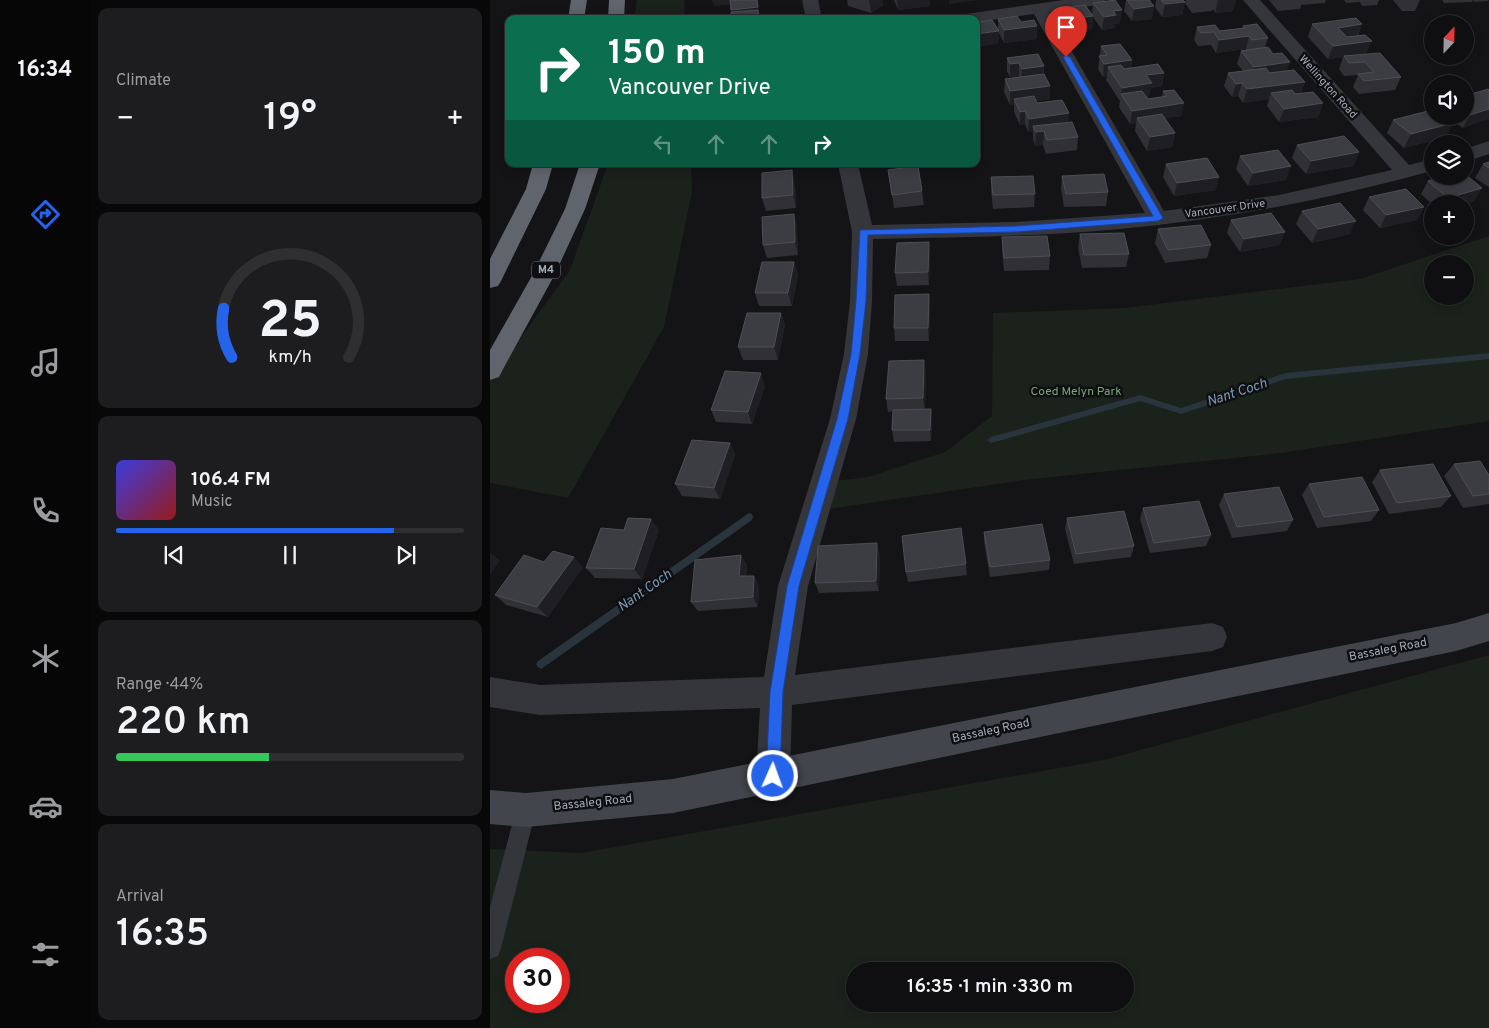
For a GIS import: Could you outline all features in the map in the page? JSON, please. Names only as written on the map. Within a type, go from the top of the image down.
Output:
[{"type":"highway","points":[[577,15],[579,0]]},
{"type":"highway","points":[[616,15],[617,0]]},
{"type":"highway","points":[[490,281],[536,189],[542,167]]},
{"type":"highway","name":"M4","points":[[490,372],[544,274],[575,209],[589,167]]},
{"type":"street","points":[[810,0],[813,15]]},
{"type":"street","points":[[980,17],[1097,0]]},
{"type":"street","name":"Wellington Road","points":[[1251,0],[1405,173]]},
{"type":"street","points":[[1039,9],[1158,218]]},
{"type":"street","points":[[1474,153],[1489,147]]},
{"type":"street","points":[[773,776],[777,692],[793,586],[843,419],[856,354],[861,301],[863,232],[849,167]]},
{"type":"street","name":"Vancouver Drive","points":[[863,232],[1016,229],[1158,218],[1278,201],[1424,167]]},
{"type":"street","name":"Bassaleg Road","points":[[490,807],[526,810],[673,796],[1456,637],[1489,626]]},
{"type":"street","points":[[490,692],[540,700],[777,692],[1212,637]]},
{"type":"lane","points":[[490,948],[526,810]]},
{"type":"green space","points":[[637,0],[684,0],[685,15],[635,15]]},
{"type":"green space","points":[[607,167],[691,167],[692,192],[664,327],[568,498],[490,483],[490,380],[570,270]]},
{"type":"green space","name":"Coed Melyn Park","points":[[1489,236],[1489,421],[1281,453],[1024,480],[815,511],[824,482],[868,477],[945,452],[992,416],[993,313],[1125,308],[1360,279],[1424,258],[1424,305],[1474,305],[1474,255],[1432,255],[1462,245],[1474,245],[1474,241]]},
{"type":"green space","points":[[1489,655],[1489,1028],[490,1028],[490,849],[581,853],[1104,760]]},
{"type":"building","points":[[730,0],[757,0],[758,7],[731,10]]},
{"type":"building","points":[[1115,0],[1122,10],[1113,11],[1116,15],[1104,17],[1093,3]]},
{"type":"building","points":[[1127,0],[1149,0],[1154,6],[1134,9]]},
{"type":"building","points":[[1161,0],[1183,0],[1185,2],[1165,4]]},
{"type":"building","points":[[1085,5],[1093,16],[1063,20],[1056,9]]},
{"type":"building","points":[[758,10],[759,15],[731,15],[731,12]]},
{"type":"building","points":[[1017,16],[1021,22],[1034,20],[1037,26],[1004,30],[998,19]]},
{"type":"building","points":[[1356,18],[1362,24],[1338,28],[1347,37],[1365,35],[1372,41],[1333,46],[1312,24]]},
{"type":"building","points":[[992,20],[999,31],[980,33],[980,22]]},
{"type":"building","points":[[1257,24],[1268,38],[1252,40],[1249,36],[1219,40],[1214,32],[1201,33],[1197,27],[1215,25],[1220,31],[1245,28],[1243,26]]},
{"type":"building","points":[[1120,44],[1132,60],[1104,64],[1099,56],[1107,55],[1101,46]]},
{"type":"building","points":[[1268,47],[1273,54],[1282,53],[1290,62],[1254,67],[1241,51]]},
{"type":"building","points":[[1380,53],[1401,77],[1364,81],[1358,74],[1374,72],[1365,62],[1349,63],[1344,56]]},
{"type":"building","points":[[1038,54],[1044,66],[1022,69],[1019,63],[1010,64],[1007,58]]},
{"type":"building","points":[[1158,64],[1164,73],[1146,75],[1152,83],[1122,88],[1108,67],[1121,65],[1124,69]]},
{"type":"building","points":[[1266,68],[1269,73],[1294,70],[1305,82],[1247,89],[1242,83],[1236,84],[1228,73]]},
{"type":"building","points":[[1044,74],[1050,86],[1010,91],[1005,79]]},
{"type":"building","points":[[1174,90],[1184,103],[1132,111],[1121,94],[1142,91],[1148,99],[1167,96],[1163,91]]},
{"type":"building","points":[[1292,90],[1295,94],[1313,92],[1323,103],[1284,109],[1271,93]]},
{"type":"building","points":[[1489,90],[1489,109],[1474,114],[1474,93]]},
{"type":"building","points":[[1034,96],[1037,103],[1062,100],[1069,113],[1029,119],[1025,111],[1020,112],[1014,99]]},
{"type":"building","points":[[1424,112],[1424,125],[1445,125],[1411,134],[1393,120]]},
{"type":"building","points":[[1162,114],[1175,133],[1150,137],[1137,118]]},
{"type":"building","points":[[1072,122],[1078,137],[1047,140],[1044,131],[1036,132],[1033,126]]},
{"type":"building","points":[[1344,136],[1359,152],[1311,161],[1297,145]]},
{"type":"building","points":[[1278,150],[1291,166],[1253,173],[1240,156]]},
{"type":"building","points":[[1207,158],[1219,177],[1177,183],[1166,164]]},
{"type":"building","points":[[1489,162],[1489,168],[1483,164]]},
{"type":"building","points":[[918,167],[922,191],[892,195],[888,170]]},
{"type":"building","points":[[792,170],[793,195],[762,198],[762,173]]},
{"type":"building","points":[[1104,174],[1108,192],[1066,194],[1062,176]]},
{"type":"building","points":[[1033,176],[1035,194],[993,195],[991,177]]},
{"type":"building","points":[[1474,181],[1482,188],[1458,195],[1444,195],[1433,185],[1474,185]]},
{"type":"building","points":[[1406,189],[1424,207],[1386,215],[1369,197]]},
{"type":"building","points":[[1340,203],[1356,221],[1318,229],[1302,211]]},
{"type":"building","points":[[1271,213],[1285,232],[1244,239],[1231,220]]},
{"type":"building","points":[[794,214],[795,242],[763,245],[762,217]]},
{"type":"building","points":[[1201,225],[1211,245],[1168,250],[1158,229]]},
{"type":"building","points":[[1124,233],[1129,254],[1084,255],[1080,234]]},
{"type":"building","points":[[1047,236],[1050,256],[1004,258],[1002,237]]},
{"type":"building","points":[[929,242],[928,272],[895,273],[897,243]]},
{"type":"building","points":[[762,262],[794,262],[788,293],[755,293]]},
{"type":"building","points":[[929,294],[928,328],[894,328],[895,295]]},
{"type":"building","points":[[747,313],[781,313],[774,347],[738,347]]},
{"type":"building","points":[[924,360],[923,398],[886,399],[889,361]]},
{"type":"building","points":[[725,371],[761,373],[748,412],[711,410]]},
{"type":"building","points":[[931,409],[930,430],[892,430],[893,410]]},
{"type":"building","points":[[692,440],[730,443],[714,488],[675,484]]},
{"type":"building","points":[[1480,461],[1489,475],[1489,494],[1473,496],[1454,464]]},
{"type":"building","points":[[1433,464],[1451,496],[1397,503],[1380,470]]},
{"type":"building","points":[[1362,477],[1379,510],[1324,517],[1309,484]]},
{"type":"building","points":[[1279,487],[1293,520],[1237,527],[1224,494]]},
{"type":"building","points":[[1199,501],[1211,535],[1154,543],[1143,508]]},
{"type":"building","points":[[1124,511],[1134,546],[1076,554],[1067,518]]},
{"type":"building","points":[[628,518],[651,519],[634,569],[586,568],[601,528],[624,530]]},
{"type":"building","points":[[1042,524],[1050,560],[990,567],[984,532]]},
{"type":"building","points":[[961,528],[966,564],[906,572],[902,536]]},
{"type":"building","points":[[877,543],[876,581],[815,583],[818,546]]},
{"type":"building","points":[[553,551],[574,557],[537,607],[495,595],[524,555],[544,562]]},
{"type":"building","points":[[741,555],[739,576],[754,576],[753,597],[691,602],[695,560]]},
{"type":"waterway","name":"Nant Coch","points":[[991,440],[1140,398],[1181,411],[1286,376],[1489,356]]},
{"type":"waterway","name":"Nant Coch","points":[[541,664],[749,517]]},
{"type":"route","points":[[773,776],[777,692],[793,586],[843,419],[856,354],[861,301],[863,232],[1016,229],[1158,218],[1066,57]]}]
